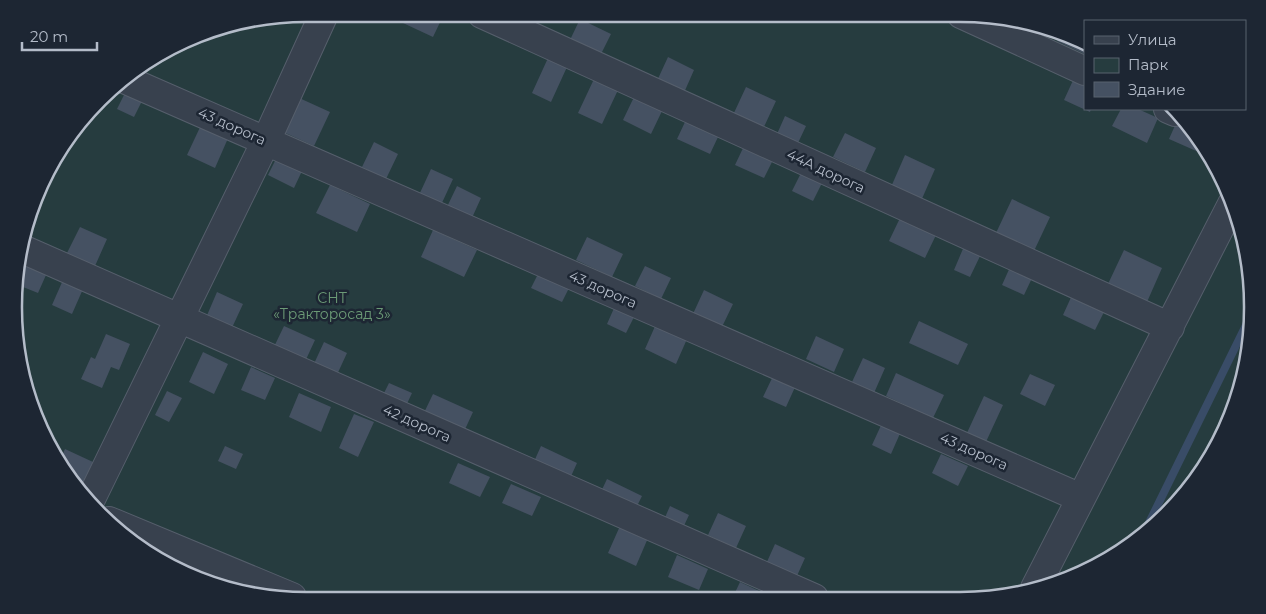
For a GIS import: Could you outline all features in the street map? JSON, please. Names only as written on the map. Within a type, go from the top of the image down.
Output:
[{"type":"street","points":[[93,495],[266,141],[320,22]]},
{"type":"street","name":"44А дорога","points":[[500,22],[1170,328]]},
{"type":"street","points":[[981,23],[1084,71]]},
{"type":"street","name":"43 дорога","points":[[132,83],[1081,498]]},
{"type":"street","points":[[1039,580],[1227,214]]},
{"type":"street","name":"42 дорога","points":[[28,252],[800,592]]},
{"type":"street","points":[[130,530],[274,589]]},
{"type":"green space","name":"СНТ «Тракторосад 3»","points":[[307,22],[959,22],[1015,28],[1068,44],[1084,52],[1084,110],[1164,110],[1196,149],[1222,198],[1238,251],[1244,307],[1238,363],[1222,416],[1196,465],[1185,480],[1147,521],[1132,533],[1117,544],[1068,570],[1033,582],[996,589],[959,592],[307,592],[251,586],[198,570],[149,544],[119,521],[93,495],[70,465],[44,416],[32,381],[23,326],[22,307],[25,270],[32,233],[52,181],[81,134],[119,93],[149,70],[198,44],[233,32],[270,25]]},
{"type":"building","points":[[403,22],[440,22],[433,37]]},
{"type":"building","points":[[579,22],[586,22],[611,34],[601,54],[570,40]]},
{"type":"building","points":[[1057,41],[1068,44],[1084,52],[1084,54]]},
{"type":"building","points":[[668,57],[694,70],[683,95],[656,83]]},
{"type":"building","points":[[548,58],[567,67],[551,102],[532,93]]},
{"type":"building","points":[[1075,76],[1084,80],[1084,109],[1064,100]]},
{"type":"building","points":[[594,79],[618,90],[602,124],[578,113]]},
{"type":"building","points":[[128,87],[145,95],[134,117],[117,109]]},
{"type":"building","points":[[746,87],[776,101],[763,129],[733,115]]},
{"type":"building","points":[[297,97],[330,112],[314,146],[281,131]]},
{"type":"building","points":[[634,97],[662,111],[651,134],[623,120]]},
{"type":"building","points":[[1120,110],[1140,110],[1158,118],[1147,143],[1112,126]]},
{"type":"building","points":[[785,116],[806,126],[798,143],[777,134]]},
{"type":"building","points":[[685,122],[718,137],[710,154],[677,139]]},
{"type":"building","points":[[202,123],[229,136],[215,168],[187,155]]},
{"type":"building","points":[[1176,123],[1197,152],[1169,139]]},
{"type":"building","points":[[845,133],[876,148],[865,172],[833,157]]},
{"type":"building","points":[[374,142],[398,154],[386,179],[362,167]]},
{"type":"building","points":[[744,146],[773,160],[764,178],[735,165]]},
{"type":"building","points":[[905,155],[935,169],[921,201],[891,187]]},
{"type":"building","points":[[276,159],[302,171],[294,188],[268,175]]},
{"type":"building","points":[[431,169],[453,179],[441,205],[419,195]]},
{"type":"building","points":[[801,173],[822,183],[813,201],[792,191]]},
{"type":"building","points":[[330,185],[370,204],[357,232],[316,213]]},
{"type":"building","points":[[457,186],[481,198],[471,220],[446,209]]},
{"type":"building","points":[[1012,199],[1050,217],[1034,251],[996,233]]},
{"type":"building","points":[[900,218],[936,235],[925,258],[889,241]]},
{"type":"building","points":[[80,227],[107,239],[95,266],[67,253]]},
{"type":"building","points":[[433,230],[477,250],[464,277],[421,257]]},
{"type":"building","points":[[587,237],[623,254],[612,277],[576,260]]},
{"type":"building","points":[[965,244],[982,252],[970,277],[954,270]]},
{"type":"building","points":[[1124,250],[1162,268],[1147,302],[1108,284]]},
{"type":"building","points":[[1011,265],[1033,276],[1024,295],[1002,285]]},
{"type":"building","points":[[26,266],[46,275],[38,293],[23,287]]},
{"type":"building","points":[[645,266],[671,278],[661,299],[635,286]]},
{"type":"building","points":[[539,272],[570,286],[562,302],[531,288]]},
{"type":"building","points":[[63,280],[83,289],[72,314],[52,305]]},
{"type":"building","points":[[704,290],[733,304],[721,329],[692,316]]},
{"type":"building","points":[[217,292],[243,304],[230,332],[205,320]]},
{"type":"building","points":[[1073,293],[1106,308],[1095,330],[1063,315]]},
{"type":"building","points":[[615,306],[635,315],[626,333],[607,324]]},
{"type":"building","points":[[919,321],[968,344],[958,365],[909,343]]},
{"type":"building","points":[[656,324],[687,339],[676,364],[645,349]]},
{"type":"building","points":[[284,326],[315,340],[303,366],[272,351]]},
{"type":"building","points":[[106,334],[130,344],[119,370],[111,367],[102,388],[81,379],[91,357],[95,359]]},
{"type":"building","points":[[816,336],[844,349],[834,372],[806,359]]},
{"type":"building","points":[[324,342],[347,353],[335,379],[312,368]]},
{"type":"building","points":[[203,352],[228,364],[214,394],[189,382]]},
{"type":"building","points":[[863,358],[885,368],[874,393],[852,382]]},
{"type":"building","points":[[251,367],[275,378],[265,400],[241,390]]},
{"type":"building","points":[[896,373],[944,395],[933,418],[886,396]]},
{"type":"building","points":[[774,374],[796,385],[786,407],[763,397]]},
{"type":"building","points":[[1030,374],[1055,385],[1045,406],[1020,394]]},
{"type":"building","points":[[389,383],[412,393],[405,408],[382,397]]},
{"type":"building","points":[[167,391],[182,398],[169,422],[155,415]]},
{"type":"building","points":[[299,393],[331,407],[321,432],[289,417]]},
{"type":"building","points":[[433,394],[473,412],[461,438],[421,419]]},
{"type":"building","points":[[984,396],[1003,405],[985,444],[966,435]]},
{"type":"building","points":[[354,414],[374,422],[358,457],[339,448]]},
{"type":"building","points":[[883,421],[902,429],[891,454],[872,445]]},
{"type":"building","points":[[225,446],[243,454],[236,469],[218,461]]},
{"type":"building","points":[[541,446],[577,463],[568,483],[532,466]]},
{"type":"building","points":[[65,449],[93,462],[83,483],[70,465],[63,453]]},
{"type":"building","points":[[941,454],[968,466],[958,486],[932,473]]},
{"type":"building","points":[[458,463],[490,477],[480,497],[449,483]]},
{"type":"building","points":[[607,479],[642,496],[633,514],[598,498]]},
{"type":"building","points":[[511,484],[541,497],[532,516],[502,503]]},
{"type":"building","points":[[670,506],[689,515],[682,530],[663,522]]},
{"type":"building","points":[[718,513],[746,526],[736,548],[708,535]]},
{"type":"building","points":[[620,526],[648,538],[636,566],[608,553]]},
{"type":"building","points":[[775,544],[805,558],[796,578],[766,564]]},
{"type":"building","points":[[677,555],[708,569],[699,590],[668,577]]},
{"type":"building","points":[[740,582],[761,592],[735,592]]},
{"type":"waterway","points":[[1153,515],[1242,333]]}]
